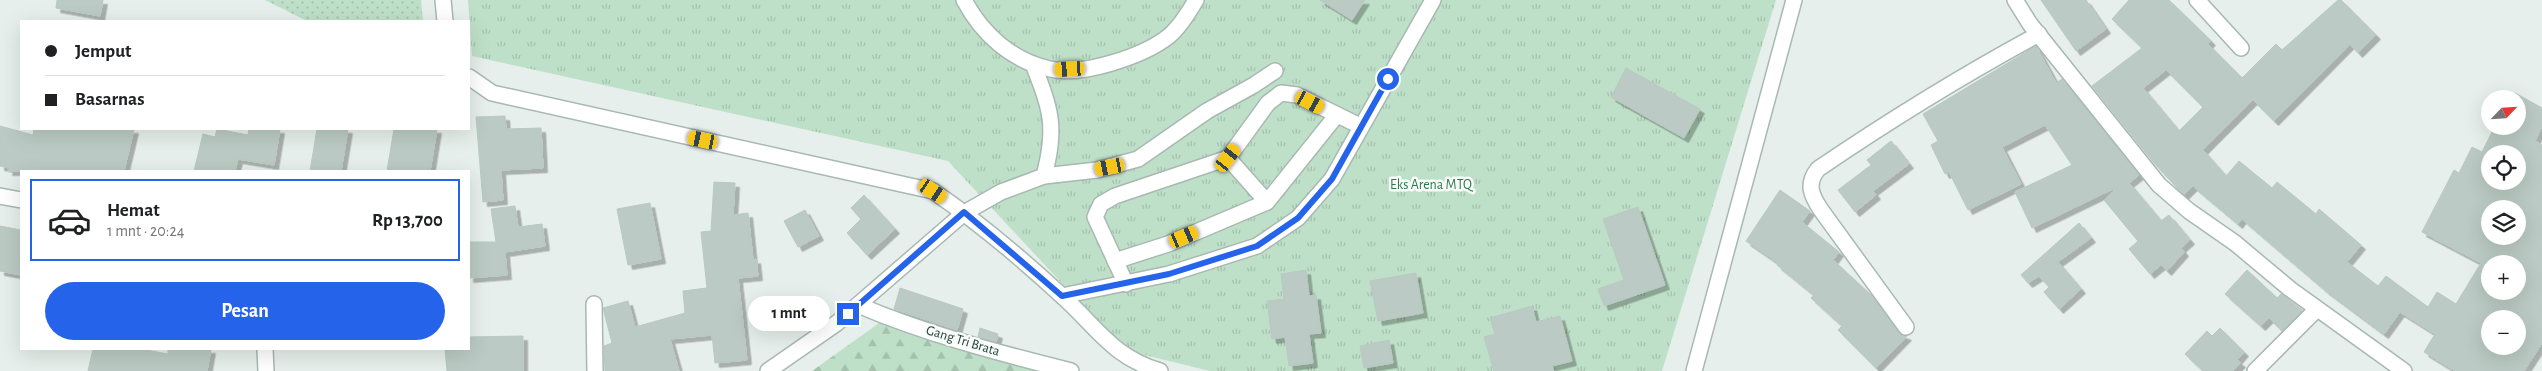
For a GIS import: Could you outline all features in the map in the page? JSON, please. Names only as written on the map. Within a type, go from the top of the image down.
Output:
[{"type":"street","points":[[443,0],[445,20]]},
{"type":"street","points":[[964,0],[984,30],[1005,49],[1033,64],[1052,70],[1089,68],[1121,61],[1169,36],[1188,14],[1196,0]]},
{"type":"street","points":[[1062,296],[1169,274],[1257,246],[1298,218],[1332,179],[1360,126],[1434,0]]},
{"type":"street","points":[[1694,371],[1794,0]]},
{"type":"street","points":[[2015,0],[2030,24],[2133,156],[2159,185],[2189,211],[2235,242],[2317,309],[2404,371]]},
{"type":"street","points":[[2197,0],[2240,48]]},
{"type":"street","points":[[1906,326],[1813,198],[1810,184],[1812,176],[1818,169],[1882,125],[1985,63],[2039,34]]},
{"type":"street","points":[[1033,64],[1048,102],[1052,124],[1051,149],[1044,176]]},
{"type":"street","points":[[768,371],[837,323],[964,212],[1001,192],[1044,176],[1097,170],[1138,159],[1207,111],[1275,71]]},
{"type":"street","points":[[470,78],[492,93],[933,191],[964,212],[1062,296],[1116,351],[1160,371]]},
{"type":"street","points":[[1126,284],[1095,217],[1101,204],[1115,196],[1228,158],[1268,103],[1281,93],[1297,95],[1336,116],[1360,126]]},
{"type":"street","points":[[1115,261],[1168,244],[1267,202],[1336,116]]},
{"type":"street","points":[[1228,158],[1267,202]]},
{"type":"street","points":[[0,196],[20,200]]},
{"type":"street","points":[[594,304],[595,371]]},
{"type":"street","name":"Gang Tri Brata","points":[[858,305],[892,319],[1007,355],[1071,371]]},
{"type":"street","points":[[2255,371],[2317,309]]},
{"type":"street","points":[[265,350],[266,371]]},
{"type":"green space","points":[[265,0],[421,0],[423,20],[305,20]]},
{"type":"green space","name":"Eks Arena MTQ","points":[[468,0],[1776,0],[1662,371],[1210,371],[1124,350],[948,161],[472,56]]},
{"type":"green space","points":[[882,321],[1038,371],[812,371]]},
{"type":"building","points":[[57,0],[103,0],[100,16],[56,8]]},
{"type":"building","points":[[1320,0],[1365,0],[1352,20]]},
{"type":"building","points":[[2041,0],[2086,0],[2106,29],[2076,51]]},
{"type":"building","points":[[2129,0],[2169,0],[2211,41],[2208,44],[2242,78],[2276,44],[2282,50],[2338,0],[2341,0],[2376,35],[2358,53],[2350,44],[2274,121],[2253,100],[2203,150],[2226,176],[2239,161],[2272,188],[2277,182],[2316,214],[2319,209],[2361,245],[2347,262],[2378,286],[2386,276],[2428,307],[2437,292],[2456,304],[2481,263],[2422,232],[2454,170],[2459,173],[2472,147],[2481,152],[2481,190],[2526,190],[2526,145],[2486,145],[2490,135],[2526,135],[2526,99],[2542,108],[2542,126],[2535,141],[2542,145],[2542,343],[2524,371],[2455,371],[2424,352],[2435,334],[2400,312],[2384,334],[2325,290],[2242,219],[2238,224],[2193,186],[2184,195],[2154,163],[2092,86],[2142,48],[2112,19]],"holes":[[[2166,70],[2203,107],[2179,131],[2143,88]]]},
{"type":"building","points":[[2036,46],[2056,83],[2062,79],[2139,175],[2129,183],[2161,221],[2169,215],[2190,240],[2181,248],[2184,252],[2167,271],[2161,265],[2150,274],[2129,249],[2138,241],[2104,200],[2119,186],[2032,228],[2015,192],[2072,165],[2045,125],[2002,147],[2021,184],[1968,210],[1949,172],[1945,174],[1931,145],[1938,141],[1923,114]]},
{"type":"building","points":[[1626,68],[1700,109],[1684,138],[1611,97]]},
{"type":"building","points":[[505,116],[506,129],[541,128],[543,168],[501,170],[503,200],[483,202],[476,117]]},
{"type":"building","points":[[0,126],[33,135],[34,130],[134,130],[124,170],[8,171],[9,168],[0,166]]},
{"type":"building","points":[[217,130],[248,135],[249,130],[280,130],[274,165],[238,159],[235,170],[194,170],[203,134],[215,137]]},
{"type":"building","points":[[317,130],[348,130],[341,170],[310,170]]},
{"type":"building","points":[[394,130],[437,130],[430,170],[387,170]]},
{"type":"building","points":[[1891,141],[1909,164],[1873,191],[1876,195],[1855,212],[1838,190],[1871,165],[1867,160]]},
{"type":"building","points":[[714,182],[735,183],[733,215],[748,213],[753,260],[756,259],[758,276],[738,278],[747,360],[715,363],[712,335],[670,339],[679,371],[605,371],[604,346],[612,343],[603,308],[628,301],[635,327],[685,313],[683,291],[707,288],[701,232],[711,231]]},
{"type":"building","points":[[1780,190],[1810,211],[1802,222],[1839,252],[1833,260],[1871,295],[1899,333],[1907,336],[1876,368],[1838,330],[1842,326],[1811,298],[1814,295],[1777,265],[1778,263],[1746,241]]},
{"type":"building","points":[[864,195],[895,229],[867,255],[847,233],[861,219],[851,208]]},
{"type":"building","points":[[650,203],[661,259],[628,265],[617,209]]},
{"type":"building","points":[[515,206],[518,227],[542,224],[545,246],[505,252],[507,275],[470,278],[470,242],[496,242],[491,209]]},
{"type":"building","points":[[1638,207],[1665,285],[1604,306],[1598,289],[1624,280],[1603,219]]},
{"type":"building","points":[[805,210],[819,236],[798,247],[784,221]]},
{"type":"building","points":[[2079,223],[2091,238],[2058,262],[2081,289],[2059,309],[2044,292],[2049,287],[2039,276],[2028,283],[2021,275]]},
{"type":"building","points":[[0,226],[20,230],[20,275],[0,271]]},
{"type":"building","points":[[1306,270],[1309,296],[1316,295],[1321,333],[1309,334],[1313,363],[1289,366],[1285,337],[1272,339],[1267,301],[1284,299],[1281,274]]},
{"type":"building","points":[[2247,270],[2277,298],[2281,294],[2302,310],[2282,331],[2269,318],[2261,326],[2225,294]]},
{"type":"building","points":[[1416,273],[1423,313],[1378,321],[1370,281]]},
{"type":"building","points":[[900,288],[963,309],[957,330],[894,309]]},
{"type":"building","points":[[1532,306],[1536,322],[1560,316],[1572,361],[1552,366],[1554,371],[1494,371],[1484,337],[1495,334],[1490,318]]},
{"type":"building","points":[[980,328],[998,334],[996,342],[978,337]]},
{"type":"building","points":[[2220,328],[2244,352],[2237,360],[2241,363],[2233,371],[2203,371],[2185,354],[2207,331],[2212,336]]},
{"type":"building","points":[[523,336],[523,371],[447,371],[445,350],[470,350],[470,337]]},
{"type":"building","points":[[1389,340],[1393,363],[1364,368],[1360,346]]},
{"type":"building","points":[[93,350],[146,350],[168,354],[168,350],[211,350],[207,371],[88,371]]},
{"type":"route","points":[[848,314],[964,212],[1062,296],[1169,274],[1257,246],[1298,218],[1332,179],[1388,79]]}]
